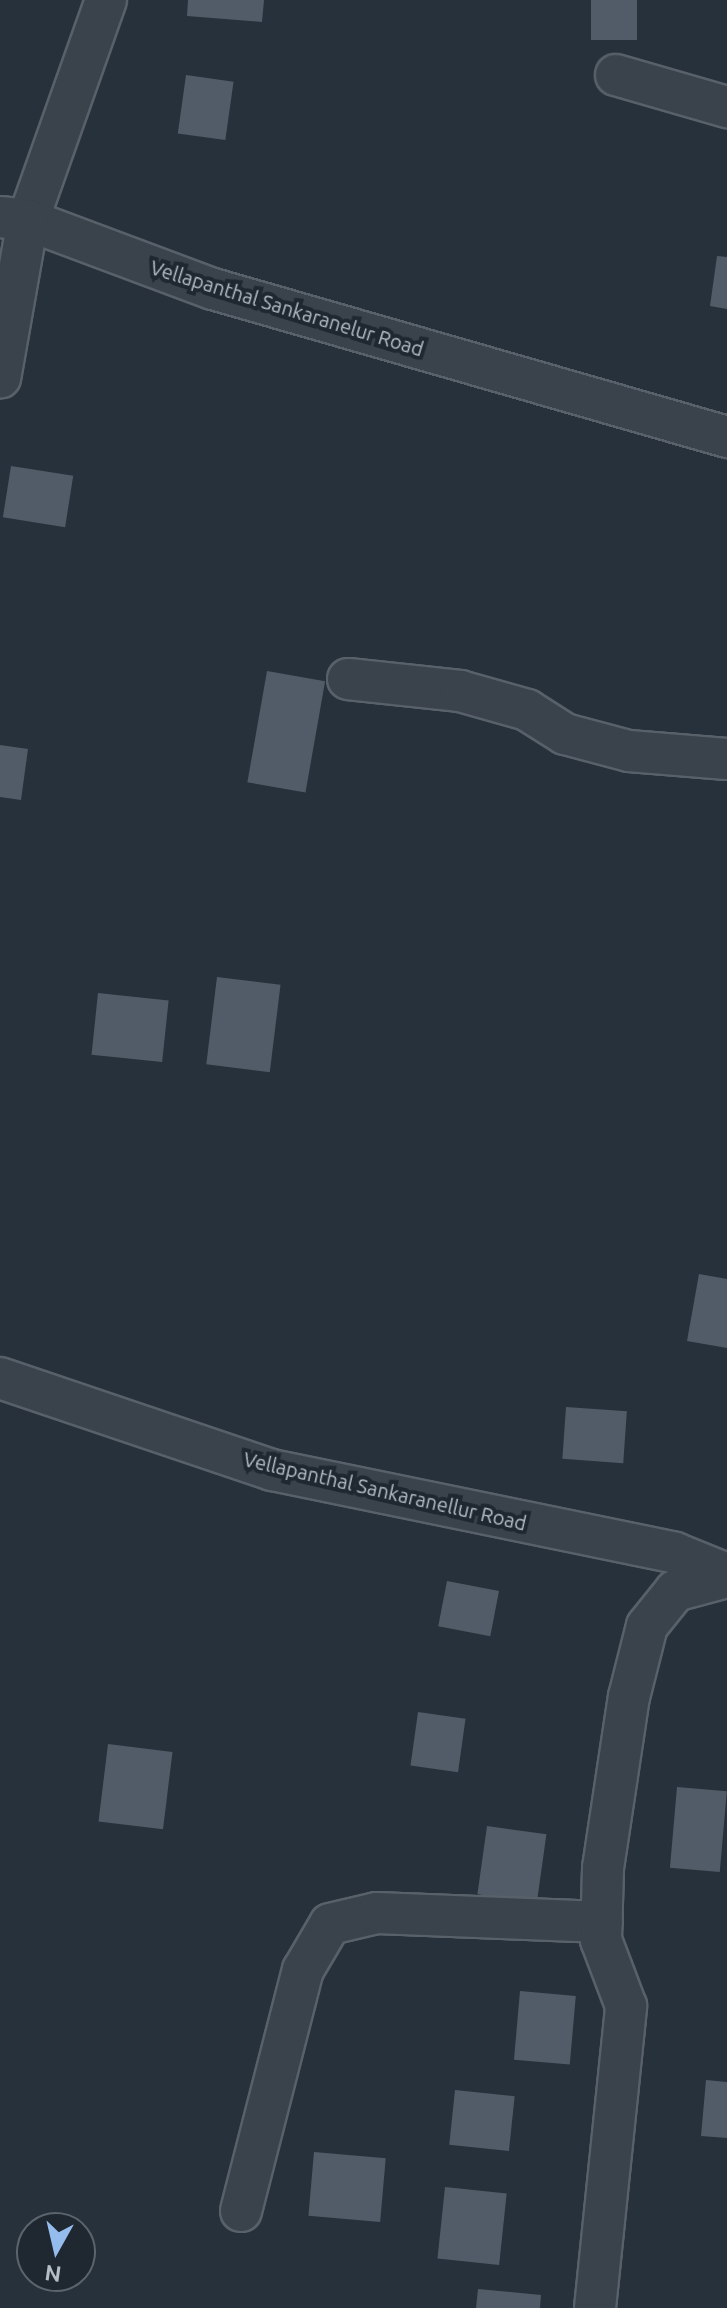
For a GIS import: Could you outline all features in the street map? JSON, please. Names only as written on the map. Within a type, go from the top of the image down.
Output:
[{"type":"street","points":[[0,378],[14,219],[106,0]]},
{"type":"street","points":[[616,75],[727,107]]},
{"type":"street","name":"Vellapanthal Sankaranelur Road","points":[[14,219],[213,289],[727,437]]},
{"type":"street","points":[[348,679],[460,691],[527,710],[565,734],[629,751],[727,759]]},
{"type":"street","name":"Vellapanthal Sankaranellur Road","points":[[0,1378],[272,1470],[675,1553],[727,1576]]},
{"type":"street","points":[[595,2308],[626,2006],[602,1922],[624,1728],[647,1626],[675,1591],[727,1576]]},
{"type":"street","points":[[241,2211],[303,1970],[330,1924],[377,1913],[602,1922]]},
{"type":"building","points":[[188,0],[264,0],[262,22],[187,16]]},
{"type":"building","points":[[591,0],[637,0],[637,40],[591,40]]},
{"type":"building","points":[[186,75],[234,82],[225,140],[178,133]]},
{"type":"building","points":[[717,256],[727,257],[727,309],[710,306]]},
{"type":"building","points":[[11,466],[73,476],[65,527],[3,517]]},
{"type":"building","points":[[267,671],[325,681],[305,793],[247,782]]},
{"type":"building","points":[[0,745],[28,749],[21,800],[0,797]]},
{"type":"building","points":[[217,977],[281,985],[270,1072],[206,1064]]},
{"type":"building","points":[[98,993],[169,1000],[162,1062],[92,1055]]},
{"type":"building","points":[[699,1274],[727,1279],[727,1348],[687,1341]]},
{"type":"building","points":[[566,1407],[627,1411],[623,1463],[562,1459]]},
{"type":"building","points":[[447,1581],[499,1591],[490,1636],[438,1626]]},
{"type":"building","points":[[418,1712],[466,1719],[458,1772],[410,1765]]},
{"type":"building","points":[[108,1744],[173,1752],[163,1829],[98,1821]]},
{"type":"building","points":[[677,1787],[727,1791],[720,1872],[670,1868]]},
{"type":"building","points":[[487,1826],[546,1834],[537,1903],[477,1894]]},
{"type":"building","points":[[520,1991],[576,1996],[570,2065],[514,2060]]},
{"type":"building","points":[[706,2080],[727,2082],[727,2138],[701,2136]]},
{"type":"building","points":[[455,2090],[515,2096],[509,2151],[449,2145]]},
{"type":"building","points":[[314,2152],[386,2158],[380,2222],[308,2216]]},
{"type":"building","points":[[445,2187],[507,2193],[499,2265],[437,2259]]},
{"type":"building","points":[[478,2289],[541,2295],[540,2308],[476,2308]]}]
